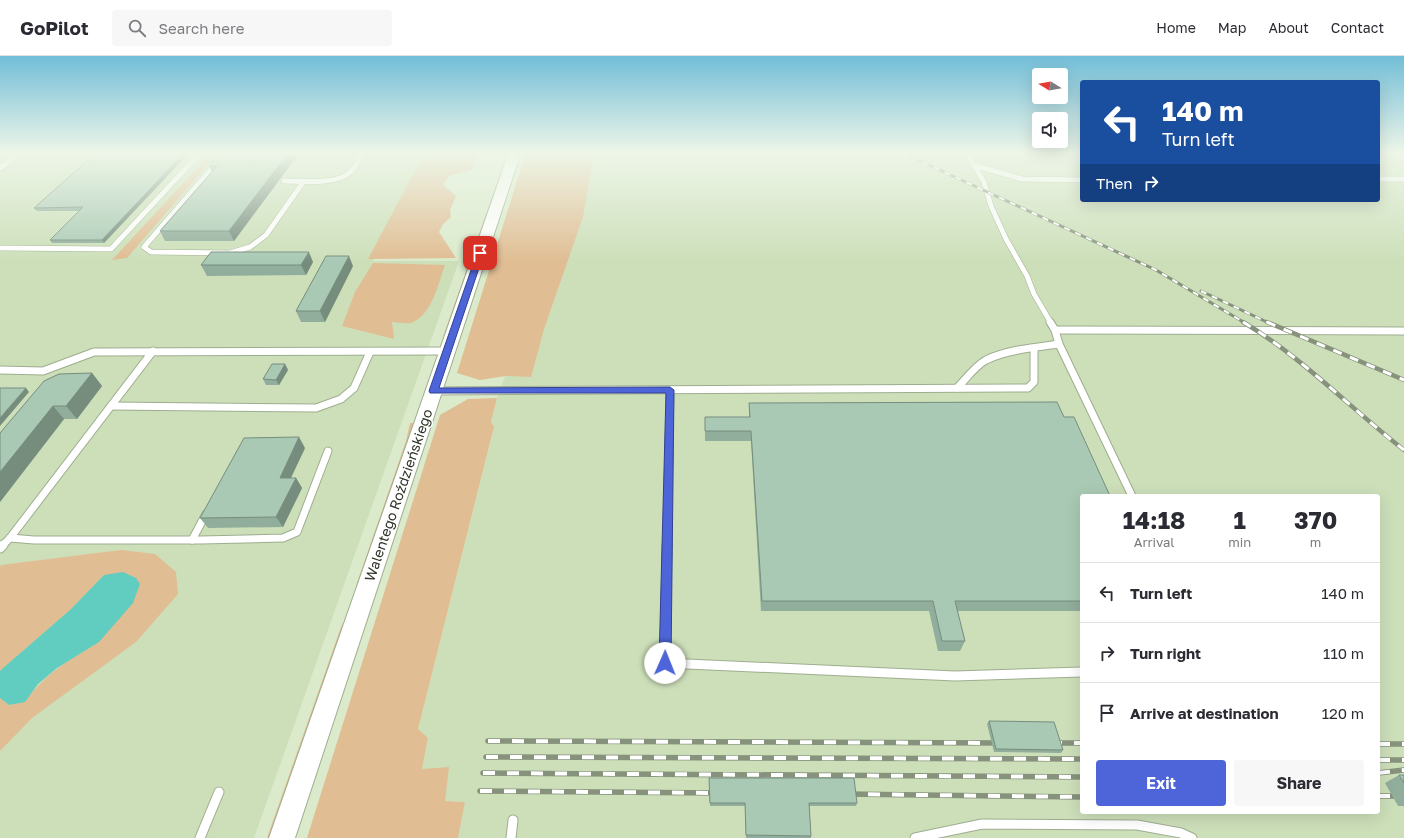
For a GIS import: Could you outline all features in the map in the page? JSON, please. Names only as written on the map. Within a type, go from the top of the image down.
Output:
[{"type":"street","name":"Walentego Roździeńskiego","points":[[282,838],[503,188]]},
{"type":"lane","points":[[0,248],[111,249],[167,188]]},
{"type":"lane","points":[[195,188],[144,247],[151,252],[230,253],[250,247],[266,235],[299,188]]},
{"type":"lane","points":[[986,188],[991,206],[1006,239],[1027,276],[1034,294],[1055,330],[1059,344],[1131,494]]},
{"type":"lane","points":[[1055,330],[1404,330]]},
{"type":"lane","points":[[957,388],[978,366],[987,360],[1021,350],[1059,344]]},
{"type":"lane","points":[[433,391],[1028,388],[1034,382],[1034,349]]},
{"type":"lane","points":[[0,548],[10,538],[153,351]]},
{"type":"lane","points":[[0,370],[43,371],[94,352],[447,351]]},
{"type":"lane","points":[[111,406],[316,408],[341,400],[354,388],[370,352]]},
{"type":"lane","points":[[670,390],[665,663],[955,676],[1080,672]]},
{"type":"lane","points":[[10,538],[34,540],[192,540],[283,538],[297,532],[328,451]]},
{"type":"lane","points":[[192,540],[210,506]]},
{"type":"lane","points":[[200,838],[219,792]]},
{"type":"lane","points":[[511,838],[513,820]]},
{"type":"lane","points":[[915,838],[982,824],[1137,825],[1181,833],[1192,838]]},
{"type":"shaded area","points":[[0,188],[408,188],[373,261],[459,261],[254,838],[0,838]]},
{"type":"shaded area","points":[[178,188],[187,188],[127,258],[112,260]]},
{"type":"shaded area","points":[[406,188],[447,188],[456,196],[450,210],[451,217],[443,224],[439,232],[456,258],[368,259]]},
{"type":"shaded area","points":[[495,188],[496,188],[446,332],[443,337]]},
{"type":"shaded area","points":[[515,188],[588,188],[583,217],[544,329],[531,377],[506,376],[480,380],[457,373]]},
{"type":"shaded area","points":[[554,188],[1080,188],[1080,202],[1380,202],[1380,188],[1404,188],[1404,838],[458,838],[465,802],[444,801],[422,769],[428,738],[418,729],[494,428],[491,422],[497,398],[508,368]]},
{"type":"shaded area","points":[[373,263],[445,265],[437,290],[424,313],[411,323],[392,322],[394,339],[342,326],[355,292]]},
{"type":"shaded area","points":[[497,398],[491,422],[494,427],[418,729],[428,738],[422,769],[449,767],[445,801],[465,802],[458,838],[307,838],[440,415],[468,399]]},
{"type":"shaded area","points":[[410,423],[415,423],[355,592],[406,441]]},
{"type":"shaded area","points":[[121,550],[155,554],[176,572],[178,594],[136,642],[32,718],[0,751],[0,698],[9,705],[24,702],[41,683],[58,668],[99,642],[104,575],[70,610],[0,671],[1,565]]},
{"type":"shaded area","points":[[345,621],[270,838],[267,838],[341,627]]},
{"type":"water","points":[[123,572],[136,578],[140,584],[133,603],[99,642],[57,668],[38,684],[25,702],[9,705],[0,698],[0,671],[70,610],[104,575]]},
{"type":"building","points":[[56,188],[151,188],[102,240],[50,240],[83,207],[34,208]]},
{"type":"building","points":[[197,188],[261,188],[229,231],[160,231]]},
{"type":"building","points":[[211,252],[309,252],[301,265],[201,265]]},
{"type":"building","points":[[326,256],[349,256],[320,311],[296,311]]},
{"type":"building","points":[[272,364],[285,364],[276,380],[263,379]]},
{"type":"building","points":[[92,373],[66,406],[53,406],[0,472],[0,433],[44,381],[59,374]]},
{"type":"building","points":[[0,388],[26,388],[0,418]]},
{"type":"building","points":[[1057,402],[1064,417],[1074,417],[1109,494],[1080,494],[1080,601],[955,601],[965,641],[942,641],[933,601],[762,601],[751,431],[705,431],[705,417],[750,417],[749,403]]},
{"type":"building","points":[[299,437],[280,478],[296,478],[276,517],[200,518],[244,438]]},
{"type":"building","points":[[989,721],[1054,722],[1063,750],[996,749]]},
{"type":"building","points":[[1399,775],[1404,775],[1404,783]]},
{"type":"building","points":[[709,778],[854,778],[857,803],[809,803],[811,836],[746,835],[745,803],[710,803]]},
{"type":"railway","points":[[980,188],[1156,270],[1245,323]]},
{"type":"railway","points":[[1201,291],[1269,323]]},
{"type":"railway","points":[[1243,322],[1265,336],[1306,367],[1404,450]]},
{"type":"railway","points":[[1267,322],[1404,380]]},
{"type":"railway","points":[[488,741],[1004,743]]},
{"type":"railway","points":[[1050,743],[1080,743]]},
{"type":"railway","points":[[1380,744],[1404,744]]},
{"type":"railway","points":[[486,757],[1080,759]]},
{"type":"railway","points":[[1380,760],[1404,760]]},
{"type":"railway","points":[[1380,773],[1404,770]]},
{"type":"railway","points":[[483,773],[1080,777]]},
{"type":"railway","points":[[480,791],[720,793]]},
{"type":"railway","points":[[844,794],[1080,797]]},
{"type":"railway","points":[[1380,796],[1404,796]]},
{"type":"route","points":[[480,253],[433,391],[670,390],[665,663]]}]
